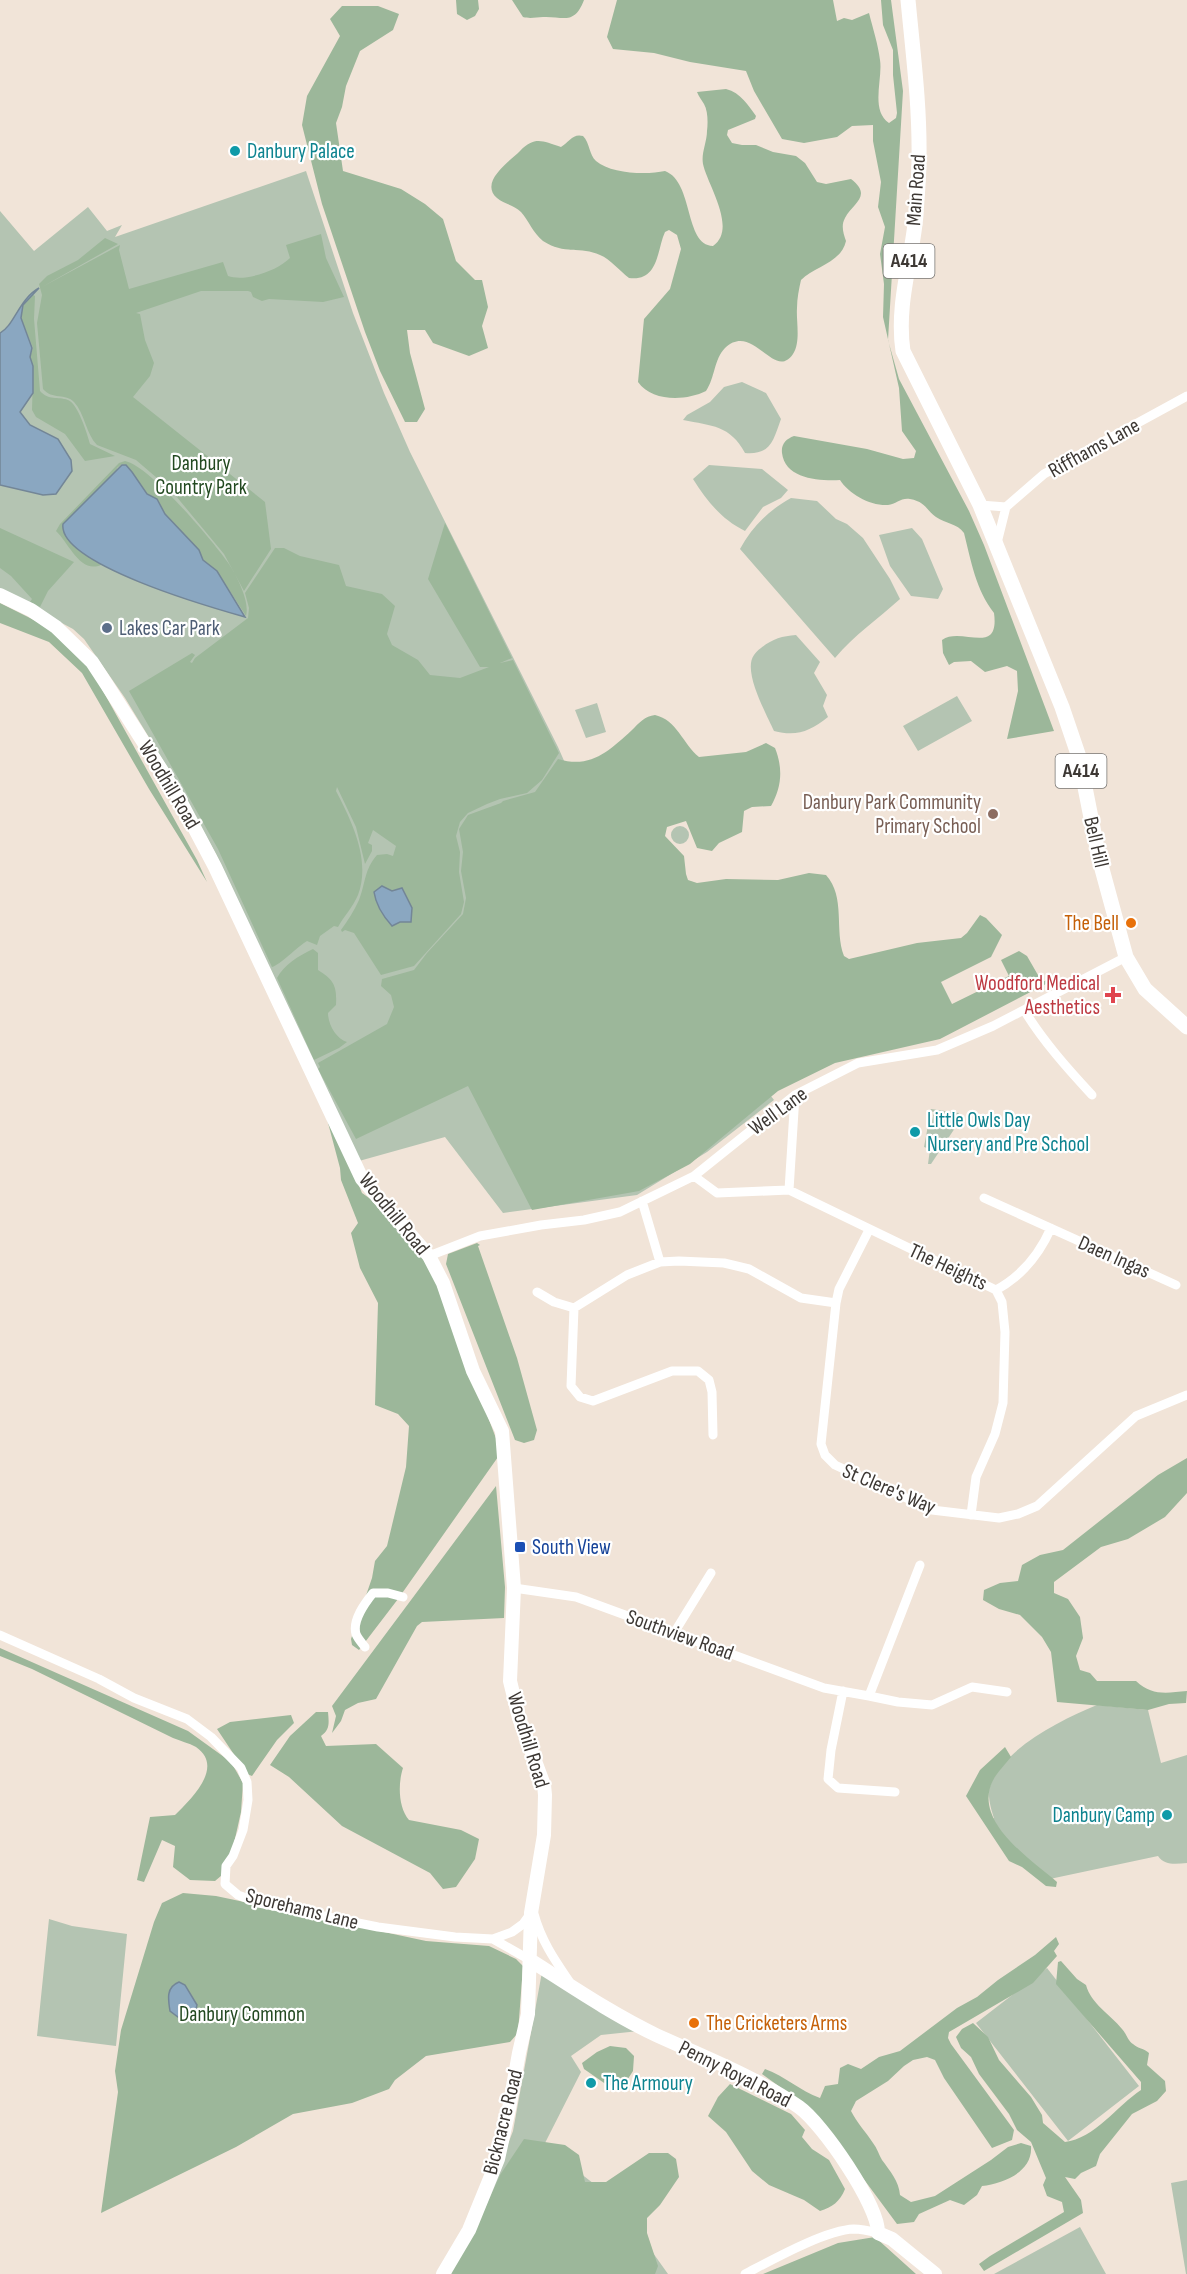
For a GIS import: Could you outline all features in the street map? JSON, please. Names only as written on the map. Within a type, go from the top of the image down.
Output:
[{"type":"main road","name":"Main Road","points":[[908,0],[915,75],[919,159],[915,223],[901,309],[900,332],[903,351],[910,369],[980,505]]},
{"type":"main road","name":"Bell Hill","points":[[980,505],[1062,707],[1079,757],[1099,858],[1126,957],[1145,989],[1187,1027]]},
{"type":"street","name":"Riffhams Lane","points":[[1006,507],[1044,474],[1187,396]]},
{"type":"street","points":[[980,505],[1006,507],[997,546]]},
{"type":"street","name":"Woodhill Road","points":[[0,595],[31,610],[56,627],[92,662],[176,793],[215,867],[362,1179],[429,1256],[443,1283],[473,1371],[502,1431],[506,1459],[514,1588],[510,1681],[519,1718],[542,1777],[545,1796],[544,1835],[531,1910],[530,1960]]},
{"type":"street","name":"Well Lane","points":[[429,1256],[480,1236],[584,1220],[620,1212],[694,1176],[795,1095],[858,1063],[937,1050],[993,1026],[1126,957]]},
{"type":"street","points":[[1024,1010],[1066,1067],[1092,1095]]},
{"type":"street","points":[[789,1190],[795,1095]]},
{"type":"street","name":"The Heights","points":[[694,1176],[717,1193],[789,1190],[996,1290],[1002,1302],[1005,1332],[1003,1403],[995,1434],[976,1477],[971,1515]]},
{"type":"street","name":"Daen Ingas","points":[[984,1198],[1176,1285]]},
{"type":"street","points":[[642,1201],[660,1262]]},
{"type":"street","name":"Daen Ingas","points":[[996,1290],[1036,1257],[1051,1228]]},
{"type":"street","name":"St Clere's Way","points":[[869,1230],[839,1289],[836,1303],[820,1444],[825,1455],[835,1465],[932,1510],[999,1518],[1018,1514],[1037,1506],[1136,1416],[1187,1395]]},
{"type":"street","points":[[537,1292],[554,1302],[573,1308],[627,1275],[660,1262],[679,1261],[724,1263],[749,1269],[801,1298],[836,1303]]},
{"type":"street","points":[[573,1308],[571,1386],[580,1397],[593,1401],[672,1371],[698,1371],[709,1380],[712,1392],[713,1435]]},
{"type":"street","points":[[869,1696],[920,1565]]},
{"type":"street","points":[[674,1633],[711,1574]]},
{"type":"street","name":"Southview Road","points":[[514,1588],[576,1597],[824,1688],[898,1702],[932,1705],[972,1687],[1007,1692]]},
{"type":"street","points":[[364,1647],[356,1633],[357,1622],[363,1607],[373,1593],[388,1593],[403,1597]]},
{"type":"street","name":"Sporehams Lane","points":[[0,1635],[99,1679],[134,1698],[187,1719],[211,1737],[241,1768],[247,1782],[248,1800],[243,1830],[233,1856],[226,1866],[225,1884],[238,1895],[259,1903],[378,1928],[493,1939],[512,1932],[523,1924],[531,1910]]},
{"type":"street","points":[[843,1691],[831,1750],[828,1779],[838,1788],[895,1792]]},
{"type":"street","name":"Penny Royal Road","points":[[531,1910],[549,1952],[572,1986]]},
{"type":"street","name":"Sporehams Lane","points":[[493,1939],[530,1960]]},
{"type":"street","name":"Penny Royal Road","points":[[530,1960],[655,2034],[770,2089],[801,2108],[817,2125],[862,2190],[878,2226],[878,2233]]},
{"type":"street","name":"Bicknacre Road","points":[[443,2274],[469,2230],[498,2159],[528,2014],[530,1960]]},
{"type":"street","points":[[745,2274],[787,2252],[829,2235],[855,2229],[878,2233],[892,2239],[935,2274]]},
{"type":"green space","points":[[456,0],[478,0],[479,9],[475,16],[467,20],[457,14]]},
{"type":"green space","points":[[512,0],[584,0],[572,17],[529,18],[523,17]]},
{"type":"green space","points":[[617,0],[833,0],[837,21],[844,18],[852,20],[869,13],[880,60],[878,94],[880,110],[889,123],[896,118],[897,113],[893,50],[883,25],[881,0],[891,0],[903,91],[888,339],[883,317],[884,284],[880,254],[885,227],[878,207],[881,182],[873,141],[873,125],[852,126],[837,137],[804,143],[782,139],[754,91],[746,71],[690,62],[654,53],[613,49],[607,37]]},
{"type":"green space","points":[[342,6],[378,6],[399,14],[393,30],[360,51],[346,86],[336,123],[343,171],[401,189],[443,219],[456,261],[475,280],[482,280],[488,307],[482,326],[488,348],[469,356],[433,343],[425,330],[407,330],[410,353],[425,409],[417,422],[405,422],[380,371],[322,204],[302,125],[307,96],[340,36],[330,19]]},
{"type":"green space","points":[[726,89],[740,96],[756,116],[755,119],[728,130],[727,135],[732,143],[756,145],[773,152],[796,156],[805,163],[817,182],[826,184],[851,179],[857,185],[861,195],[844,221],[846,241],[839,254],[801,280],[797,304],[798,338],[793,354],[786,361],[778,361],[745,341],[735,342],[721,352],[706,391],[689,397],[670,398],[644,389],[638,382],[644,319],[670,289],[681,249],[677,235],[669,230],[665,232],[651,270],[639,278],[629,278],[600,255],[593,252],[558,248],[543,241],[521,212],[497,198],[492,192],[491,185],[503,166],[530,143],[539,141],[561,147],[580,135],[587,142],[596,161],[611,169],[649,173],[665,171],[674,177],[681,187],[697,235],[704,243],[713,246],[720,238],[723,229],[722,218],[703,164],[707,117],[705,107],[697,92]]},
{"type":"green space","name":"Danbury Country Park","points":[[306,171],[353,313],[384,393],[410,452],[558,747],[630,911],[774,1100],[707,1152],[637,1195],[503,1213],[445,1137],[359,1161],[216,854],[175,780],[125,698],[84,639],[73,629],[0,590],[0,211],[34,251],[88,207],[107,231],[122,225],[115,237]]},
{"type":"green space","points":[[321,234],[326,258],[344,297],[323,302],[269,299],[262,301],[253,297],[248,291],[201,291],[136,313],[140,314],[145,340],[154,363],[150,376],[133,397],[265,502],[271,549],[244,591],[224,554],[171,490],[136,460],[97,445],[74,402],[43,389],[37,323],[42,295],[39,284],[47,276],[78,260],[105,238],[118,244],[42,287],[120,245],[119,250],[129,289],[223,262],[228,276],[243,278],[260,274],[284,263],[290,258],[286,245]]},
{"type":"green space","points":[[32,294],[35,296],[34,319],[40,391],[47,396],[68,400],[72,403],[82,419],[90,444],[115,456],[85,461],[65,434],[36,417],[32,410],[33,372],[30,357],[33,348],[21,318],[23,305]]},
{"type":"green space","points":[[889,343],[899,379],[969,511],[984,545],[1054,731],[1007,739],[1018,691],[1017,671],[1007,666],[985,672],[971,661],[954,662],[949,665],[943,653],[942,640],[959,636],[985,637],[991,634],[994,626],[994,613],[978,585],[964,533],[961,530],[936,517],[923,504],[915,500],[904,499],[888,505],[867,501],[854,494],[840,480],[804,477],[784,462],[783,444],[794,436],[867,449],[903,459],[914,458],[916,451],[902,431],[899,388]]},
{"type":"green space","points":[[742,382],[766,393],[781,419],[770,445],[760,452],[745,453],[733,437],[719,428],[683,420],[687,415],[710,402],[724,387]]},
{"type":"green space","points":[[125,461],[136,466],[164,490],[221,553],[242,589],[246,603],[246,616],[217,571],[203,560],[199,550],[165,514],[157,499],[147,494],[126,465],[122,464],[117,468],[101,565],[94,567],[81,561],[56,531],[60,524],[119,463]]},
{"type":"green space","points":[[709,465],[762,469],[788,490],[781,498],[763,507],[745,531],[715,509],[693,479]]},
{"type":"green space","points":[[791,498],[817,501],[836,519],[847,524],[863,538],[890,579],[900,599],[858,634],[835,658],[740,549],[762,520]]},
{"type":"green space","points":[[445,523],[512,658],[500,663],[513,660],[559,753],[542,780],[527,793],[487,804],[468,813],[460,822],[456,836],[460,852],[459,872],[464,902],[461,914],[414,966],[381,975],[354,933],[341,930],[359,900],[367,871],[373,861],[377,855],[393,856],[396,846],[373,830],[368,843],[372,845],[372,851],[365,864],[356,827],[337,787],[336,791],[348,815],[361,855],[361,882],[358,895],[338,927],[334,926],[320,936],[317,945],[307,941],[272,967],[218,849],[129,691],[192,653],[195,655],[190,662],[192,663],[195,658],[248,618],[249,608],[245,593],[275,548],[284,548],[300,556],[339,565],[346,586],[382,594],[395,606],[387,634],[392,645],[418,660],[430,675],[460,678],[489,667],[480,667],[428,579]]},
{"type":"green space","points":[[0,528],[74,562],[48,591],[40,607],[30,602],[32,599],[11,576],[0,568]]},
{"type":"green space","points":[[912,528],[922,539],[943,589],[938,599],[911,596],[890,566],[879,535]]},
{"type":"green space","points":[[0,603],[48,627],[78,646],[207,882],[149,789],[82,673],[49,642],[0,623]]},
{"type":"green space","points":[[796,635],[820,662],[814,673],[827,695],[823,706],[828,717],[803,732],[782,733],[774,731],[761,704],[753,682],[751,662],[756,652],[769,642]]},
{"type":"green space","points":[[957,696],[972,721],[918,751],[903,726]]},
{"type":"green space","points":[[597,703],[606,732],[586,738],[575,710]]},
{"type":"green space","points":[[655,715],[669,722],[699,757],[746,752],[766,743],[775,748],[779,763],[779,785],[771,806],[752,807],[744,811],[742,832],[719,843],[712,851],[697,848],[686,821],[667,827],[665,836],[684,856],[688,880],[697,883],[726,879],[778,880],[809,873],[826,875],[836,893],[841,946],[844,956],[849,959],[917,943],[961,938],[980,915],[986,918],[1002,935],[991,957],[941,982],[952,1004],[1009,976],[1001,960],[1019,951],[1027,956],[1042,982],[1049,979],[1046,984],[940,1039],[835,1063],[778,1091],[690,1164],[639,1191],[532,1210],[468,1086],[356,1139],[318,1069],[320,1067],[318,1063],[387,1024],[394,1007],[391,995],[381,986],[382,979],[414,970],[463,914],[466,898],[461,871],[463,852],[459,829],[468,815],[503,801],[535,792],[558,759],[580,762],[599,756],[615,745],[642,720]]},
{"type":"green space","points":[[676,826],[684,826],[689,831],[687,842],[676,844],[671,839],[671,831]]},
{"type":"green space","points":[[313,949],[318,953],[318,970],[331,980],[335,988],[336,1005],[328,1013],[329,1022],[333,1031],[347,1042],[314,1060],[277,978],[292,961]]},
{"type":"green space","points":[[319,1089],[362,1193],[379,1205],[420,1254],[437,1282],[497,1441],[498,1457],[398,1599],[359,1650],[352,1645],[351,1639],[372,1578],[375,1561],[387,1546],[406,1467],[409,1426],[398,1414],[375,1405],[378,1303],[360,1268],[351,1233],[358,1223],[341,1180],[340,1168]]},
{"type":"green space","points":[[931,1109],[959,1113],[955,1119],[959,1122],[931,1164],[928,1164],[930,1149],[924,1147],[929,1120],[932,1121],[934,1112],[930,1111]]},
{"type":"green space","points":[[477,1243],[480,1245],[478,1246],[517,1358],[537,1430],[534,1440],[524,1443],[515,1440],[446,1264],[448,1254]]},
{"type":"green space","points":[[1187,1458],[1187,1493],[1165,1517],[1128,1539],[1101,1547],[1054,1582],[1054,1593],[1068,1599],[1080,1617],[1083,1638],[1076,1656],[1080,1670],[1090,1673],[1097,1681],[1136,1681],[1154,1691],[1187,1691],[1186,1703],[1169,1704],[1148,1710],[1057,1702],[1051,1652],[1042,1637],[1020,1615],[999,1609],[983,1600],[984,1590],[1000,1583],[1018,1581],[1022,1565],[1040,1555],[1063,1550],[1158,1475]]},
{"type":"green space","points":[[496,1486],[505,1587],[504,1618],[422,1622],[417,1626],[376,1699],[358,1703],[345,1710],[341,1721],[332,1733],[336,1716],[332,1706]]},
{"type":"green space","points":[[0,1648],[188,1731],[231,1762],[243,1783],[241,1812],[228,1870],[215,1881],[190,1880],[173,1867],[175,1846],[162,1840],[144,1882],[137,1880],[150,1817],[175,1815],[196,1792],[206,1773],[207,1764],[204,1755],[196,1747],[0,1656]]},
{"type":"green space","points":[[1097,1705],[1148,1710],[1161,1763],[1187,1755],[1187,1863],[1167,1863],[1158,1856],[1045,1880],[988,1820],[994,1818],[989,1798],[990,1786],[997,1772],[1021,1747],[1067,1718]]},
{"type":"green space","points":[[316,1712],[328,1712],[328,1726],[321,1736],[326,1746],[376,1744],[403,1768],[400,1795],[405,1815],[409,1820],[461,1830],[479,1839],[475,1859],[456,1887],[443,1889],[430,1873],[342,1826],[289,1777],[270,1765],[290,1736]]},
{"type":"green space","points":[[291,1715],[294,1723],[277,1740],[252,1776],[247,1774],[217,1729],[230,1722]]},
{"type":"green space","points":[[1005,1747],[1011,1757],[991,1784],[989,1802],[992,1816],[1010,1841],[1057,1882],[1056,1887],[1046,1886],[1022,1867],[1009,1861],[966,1796],[980,1770]]},
{"type":"green space","name":"Danbury Common","points":[[183,1893],[216,1896],[426,1941],[489,1946],[516,1959],[523,1966],[518,2033],[510,2042],[426,2056],[395,2080],[389,2089],[352,2103],[293,2114],[236,2147],[101,2213],[118,2092],[115,2071],[121,2030],[162,1903]]},
{"type":"green space","points":[[49,1919],[72,1926],[127,1934],[116,2046],[37,2036]]},
{"type":"green space","points":[[1056,1937],[1059,1944],[1054,1951],[1057,1956],[1033,1983],[949,2032],[948,2038],[951,2044],[1014,2130],[1012,2140],[992,2148],[944,2078],[935,2060],[927,2057],[913,2060],[888,2081],[856,2101],[851,2111],[894,2176],[900,2195],[911,2202],[935,2196],[1008,2147],[1021,2143],[1031,2146],[1027,2163],[1016,2175],[982,2186],[977,2195],[964,2205],[950,2200],[919,2214],[914,2222],[897,2224],[857,2170],[780,2087],[762,2074],[765,2069],[820,2098],[825,2086],[838,2084],[840,2068],[848,2064],[861,2069],[879,2057],[900,2051],[957,2008],[977,1997],[1035,1955]]},
{"type":"green space","points":[[1061,1961],[1077,1979],[1086,1985],[1092,1998],[1122,2029],[1131,2043],[1149,2053],[1147,2065],[1165,2081],[1166,2091],[1157,2101],[1132,2114],[1100,2154],[1096,2166],[1081,2173],[1075,2179],[1065,2177],[1081,2200],[1083,2213],[984,2271],[979,2264],[1064,2212],[1062,2202],[1047,2196],[1043,2185],[1046,2178],[1031,2142],[1017,2130],[1009,2114],[979,2074],[971,2057],[961,2048],[956,2037],[962,2029],[973,2023],[988,2037],[999,2060],[1031,2097],[1042,2115],[1043,2123],[1065,2142],[1086,2135],[1141,2090],[1141,2082],[1056,1984],[1058,1962]]},
{"type":"green space","points":[[1047,1968],[1139,2086],[1068,2141],[976,2023]]},
{"type":"green space","points":[[542,1972],[639,2031],[601,2035],[571,2056],[581,2072],[544,2145],[616,2201],[668,2274],[448,2274],[482,2212],[513,2131]]},
{"type":"green space","points":[[610,2046],[626,2048],[634,2056],[633,2071],[624,2085],[607,2085],[584,2069],[582,2063]]},
{"type":"green space","points":[[730,2084],[791,2114],[805,2130],[802,2137],[812,2149],[829,2160],[845,2189],[835,2203],[820,2211],[804,2200],[769,2185],[752,2171],[726,2132],[708,2116],[718,2097]]},
{"type":"green space","points":[[524,2139],[565,2145],[579,2155],[585,2182],[606,2182],[649,2153],[668,2153],[676,2159],[679,2177],[660,2205],[647,2218],[647,2233],[658,2266],[655,2274],[452,2274],[451,2269],[471,2239],[500,2175]]},
{"type":"green space","points":[[1187,2180],[1187,2274],[1186,2274],[1171,2183]]},
{"type":"green space","points":[[1080,2227],[1106,2274],[994,2274]]},
{"type":"green space","points":[[875,2237],[916,2274],[763,2274],[838,2243]]},
{"type":"water","points":[[39,288],[23,305],[21,318],[32,348],[30,357],[33,366],[33,393],[20,412],[30,425],[58,439],[71,460],[72,471],[56,494],[43,495],[0,485],[0,333],[9,325],[26,299]]},
{"type":"water","points":[[122,465],[126,465],[147,494],[157,499],[165,514],[199,550],[203,560],[217,571],[245,617],[172,594],[110,569],[84,554],[68,539],[63,524]]},
{"type":"water","points":[[382,886],[392,891],[402,888],[412,908],[411,922],[400,922],[392,926],[383,915],[374,892]]},
{"type":"water","points":[[179,1982],[185,1985],[197,2005],[195,2014],[188,2019],[178,2017],[170,2011],[170,1990]]},
{"type":"place","name":"Danbury Palace","points":[[235,151]]},
{"type":"place","name":"Lakes Car Park","points":[[107,628]]},
{"type":"place","name":"Danbury Park Community Primary School","points":[[993,814]]},
{"type":"place","name":"The Bell","points":[[1131,923]]},
{"type":"place","name":"Woodford Medical Aesthetics","points":[[1113,995]]},
{"type":"place","name":"Little Owls Day Nursery and Pre School","points":[[915,1132]]},
{"type":"place","name":"South View","points":[[520,1547]]},
{"type":"place","name":"Danbury Camp","points":[[1167,1815]]},
{"type":"place","name":"The Cricketers Arms","points":[[694,2023]]},
{"type":"place","name":"The Armoury","points":[[591,2083]]}]
